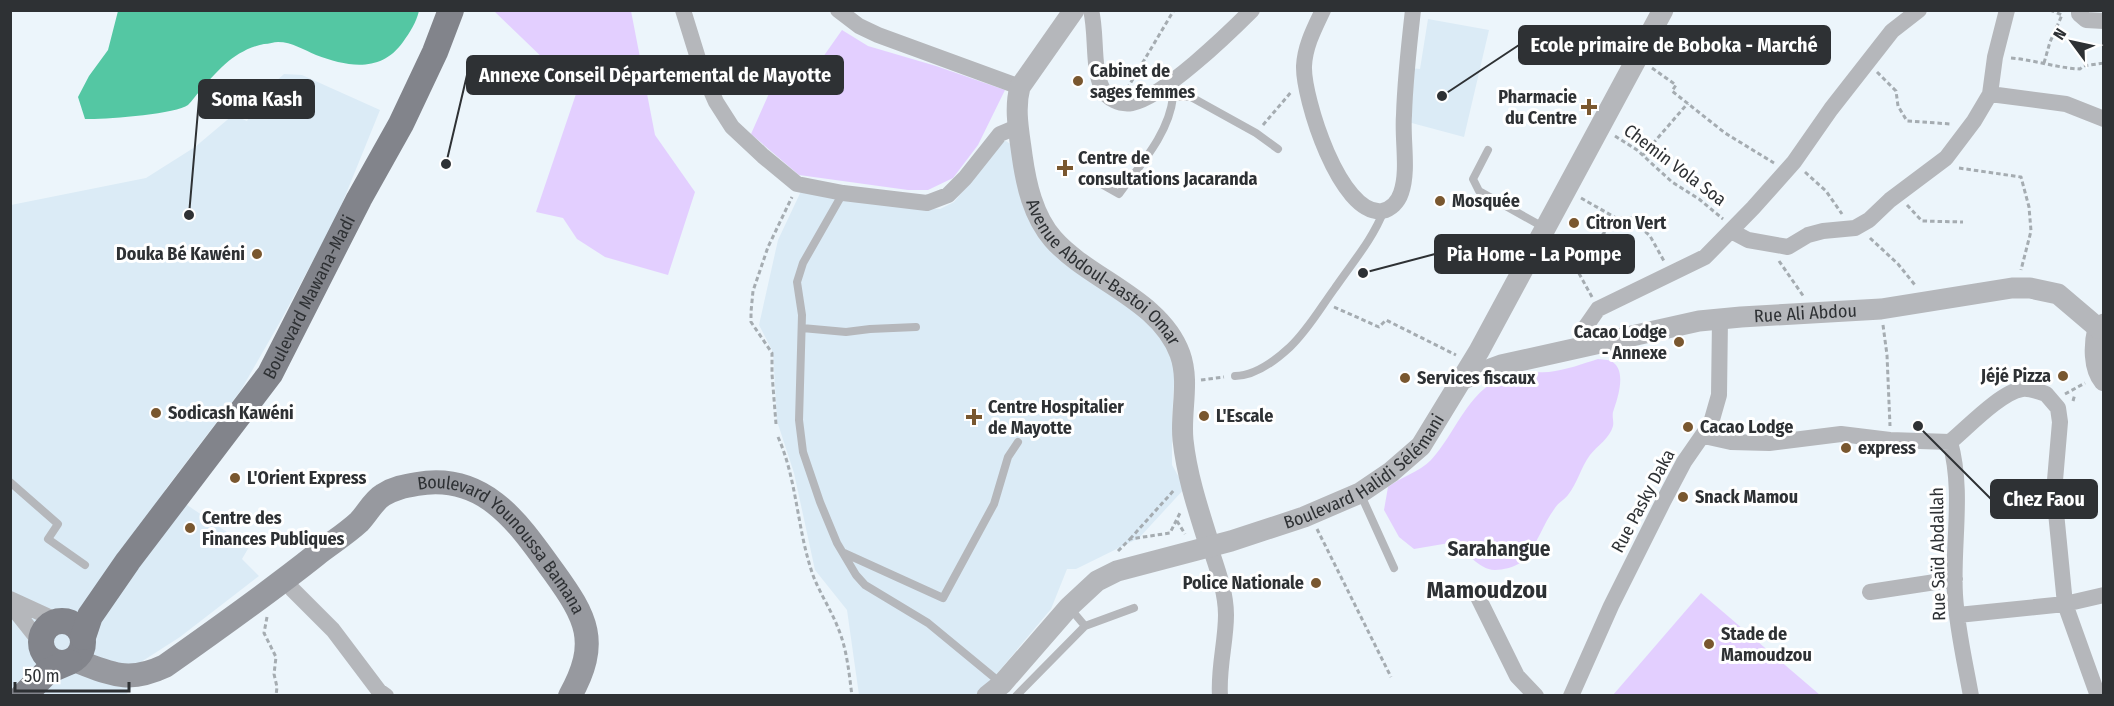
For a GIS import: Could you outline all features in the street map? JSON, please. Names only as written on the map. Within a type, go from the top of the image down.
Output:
[{"type":"main road","name":"Boulevard Mawana-Madi","points":[[12,696],[36,662],[42,633],[48,626],[72,641],[128,561],[270,374],[359,200],[401,124],[435,51],[451,10]]},
{"type":"main road","name":"Boulevard Younoussa Bamana","points":[[72,641],[109,674],[134,676],[149,674],[165,666],[285,579],[359,522],[381,496],[398,487],[445,482],[472,489],[496,504],[523,530],[568,592],[586,627],[588,645],[586,658],[570,696]]},
{"type":"main road","points":[[41,646],[46,656],[58,663],[72,641]]},
{"type":"main road","points":[[23,696],[48,671],[72,641]]},
{"type":"street","points":[[683,10],[701,68],[726,119],[763,156],[797,184],[843,193],[927,203],[948,195],[965,178],[1000,134],[1019,126]]},
{"type":"street","points":[[838,10],[859,26],[878,35],[1020,87],[1074,10]]},
{"type":"street","points":[[1091,10],[1101,85],[1108,96],[1123,104],[1134,103],[1168,92],[1197,60],[1252,10]]},
{"type":"street","points":[[1323,10],[1306,48],[1304,80],[1315,121],[1332,164],[1351,193],[1370,210],[1389,208],[1397,200],[1403,181],[1404,115],[1413,10]]},
{"type":"street","name":"Boulevard Halidi Sélémani","points":[[1002,692],[1069,607],[1097,581],[1117,571],[1261,532],[1310,514],[1360,493],[1391,472],[1421,446],[1463,379],[1471,353],[1545,228],[1663,10]]},
{"type":"street","points":[[1582,345],[1582,332],[1598,309],[1705,257],[1789,167],[1892,31],[1919,10]]},
{"type":"street","points":[[1733,229],[1748,240],[1788,247],[1808,235],[1853,227],[1869,220],[1898,194],[1938,166],[1946,159],[1968,128],[1989,94],[1995,57],[2007,10]]},
{"type":"street","points":[[2070,13],[2079,14],[2086,20],[2103,21]]},
{"type":"street","name":"Avenue Abdoul-Bastoi Omar","points":[[1020,87],[1017,101],[1028,187],[1035,210],[1044,228],[1071,255],[1143,306],[1167,332],[1180,353],[1184,375],[1183,438],[1188,474],[1210,547]]},
{"type":"street","points":[[1989,94],[2066,104],[2103,119]]},
{"type":"street","name":"Rue Ali Abdou","points":[[1463,379],[1501,365],[1582,345],[1699,321],[1881,309],[2012,288],[2030,288],[2058,294],[2101,326]]},
{"type":"street","name":"Rue Pasky Daka","points":[[1571,696],[1611,606],[1663,502],[1684,462],[1711,423],[1719,395],[1720,319]]},
{"type":"street","points":[[2101,326],[2096,358],[2101,378]]},
{"type":"street","points":[[1471,353],[1501,365]]},
{"type":"street","points":[[1704,436],[1731,442],[1769,443],[1841,434],[1890,440],[1950,442],[2009,393],[2022,389],[2046,394],[2058,408],[2060,422],[2054,492],[2065,604],[2098,696]]},
{"type":"street","name":"Rue Saïd Abdallah","points":[[1950,442],[1957,485],[1955,579],[1958,615],[1971,696]]},
{"type":"street","points":[[1210,547],[1220,576],[1226,615],[1219,680],[1220,696]]},
{"type":"street","points":[[285,579],[292,590],[333,630],[379,691],[386,696]]},
{"type":"street","points":[[1870,592],[1955,579]]},
{"type":"street","points":[[1476,593],[1517,676],[1536,696]]},
{"type":"street","points":[[1958,615],[2065,604],[2103,595]]},
{"type":"street","points":[[10,599],[72,641]]},
{"type":"street","points":[[10,604],[41,646]]},
{"type":"lane","points":[[1089,177],[1119,194],[1159,138],[1172,106],[1168,92],[1191,97],[1256,133],[1278,148]]},
{"type":"lane","points":[[1488,150],[1473,178],[1479,191],[1545,228]]},
{"type":"lane","points":[[843,193],[809,251],[797,282],[802,328],[799,420],[803,452],[820,502],[837,543],[856,575],[865,585],[928,623],[1002,692],[1084,626],[1134,608]]},
{"type":"lane","points":[[1235,376],[1245,376],[1268,364],[1291,346],[1369,239],[1384,210]]},
{"type":"lane","points":[[802,328],[846,332],[916,327]]},
{"type":"lane","points":[[844,553],[942,598],[994,504],[1008,457],[1018,442]]},
{"type":"lane","points":[[10,482],[58,524],[48,538],[85,565]]},
{"type":"lane","points":[[1360,493],[1394,568]]},
{"type":"lane","points":[[1069,607],[1084,626]]},
{"type":"path","points":[[1123,104],[1128,86],[1174,10]]},
{"type":"path","points":[[2044,63],[2050,42],[2070,13]]},
{"type":"path","points":[[1995,57],[2028,60],[2056,68],[2080,69],[2083,66],[2103,63]]},
{"type":"path","points":[[1636,58],[1676,85],[1672,91],[1725,133],[1770,160],[1789,167],[1826,190],[1853,227],[1898,264],[1914,282],[1921,304]]},
{"type":"path","points":[[1867,62],[1896,92],[1898,106],[1907,122],[1952,124],[1968,128]]},
{"type":"path","points":[[1256,133],[1294,88],[1304,80]]},
{"type":"path","points":[[1643,155],[1688,103]]},
{"type":"path","name":"Chemin Vola Soa","points":[[1599,127],[1643,155],[1671,182],[1699,199],[1733,229]]},
{"type":"path","points":[[1938,166],[2021,177],[2029,207],[2031,231],[2020,275],[2012,288]]},
{"type":"path","points":[[776,424],[772,353],[752,322],[751,312],[753,291],[768,247],[797,184]]},
{"type":"path","points":[[1566,190],[1616,218],[1631,218],[1650,236],[1671,273]]},
{"type":"path","points":[[1898,194],[1922,221],[1963,222]]},
{"type":"path","points":[[1598,309],[1576,268],[1616,218]]},
{"type":"path","points":[[1779,261],[1797,285]]},
{"type":"path","points":[[1324,303],[1379,327],[1386,320],[1459,357],[1471,353]]},
{"type":"path","points":[[1881,309],[1887,355],[1890,440]]},
{"type":"path","points":[[1193,381],[1235,376]]},
{"type":"path","points":[[2052,399],[2101,378]]},
{"type":"path","points":[[778,437],[792,482],[812,574],[839,629],[844,646],[852,696]]},
{"type":"path","points":[[1117,571],[1109,557],[1120,550],[1174,490]]},
{"type":"path","points":[[1130,539],[1170,533],[1180,512]]},
{"type":"path","points":[[1310,514],[1391,677]]},
{"type":"path","points":[[1177,521],[1185,534]]},
{"type":"path","points":[[269,613],[264,633],[276,657],[274,674],[277,687],[276,696]]},
{"type":"shaded area","points":[[118,10],[419,11],[403,42],[385,59],[374,63],[363,65],[340,62],[288,43],[264,44],[244,51],[228,62],[188,105],[181,108],[138,116],[85,119],[78,97],[89,76],[108,50]]},
{"type":"shaded area","points":[[494,11],[631,11],[655,135],[695,192],[668,275],[605,257],[577,239],[563,218],[536,212],[577,91]]},
{"type":"shaded area","points":[[1428,19],[1489,30],[1464,137],[1408,122],[1411,68],[1420,69]]},
{"type":"shaded area","points":[[842,30],[868,46],[1005,90],[978,145],[953,178],[928,190],[908,190],[799,175],[751,134],[779,71],[796,72],[798,80],[825,75],[823,57]]},
{"type":"shaded area","points":[[284,74],[302,75],[380,110],[337,216],[280,322],[241,390],[165,490],[249,547],[242,559],[259,576],[180,637],[141,662],[134,684],[126,695],[11,696],[11,205],[146,178],[195,147],[233,115],[247,121],[265,91]]},
{"type":"shaded area","name":"Centre Hospitalier de Mayotte","points":[[1006,141],[1013,146],[1025,204],[1147,322],[1168,347],[1175,365],[1172,465],[1185,488],[1139,538],[1076,569],[1067,569],[1051,609],[979,695],[859,695],[847,610],[815,570],[794,473],[777,421],[773,352],[759,325],[778,240],[803,187],[940,209],[954,202]]},
{"type":"shaded area","points":[[1598,359],[1613,362],[1620,374],[1620,388],[1613,412],[1611,430],[1590,455],[1571,491],[1556,506],[1531,550],[1521,562],[1505,569],[1489,569],[1483,567],[1455,542],[1414,549],[1399,537],[1384,510],[1388,487],[1431,460],[1480,392],[1509,375],[1555,371]]},
{"type":"shaded area","name":"Stade de Mamoudzou","points":[[1701,593],[1820,695],[1613,695]]},
{"type":"place","name":"Cabinet de sages femmes","points":[[1078,81]]},
{"type":"place","name":"Ecole primaire de Boboka - Marché","points":[[1442,96]]},
{"type":"place","name":"Pharmacie du Centre","points":[[1589,107]]},
{"type":"place","name":"Annexe Conseil Départemental de Mayotte","points":[[446,164]]},
{"type":"place","name":"Centre de consultations Jacaranda","points":[[1065,168]]},
{"type":"place","name":"Mosquée","points":[[1440,201]]},
{"type":"place","name":"Soma Kash","points":[[189,215]]},
{"type":"place","name":"Citron Vert","points":[[1574,223]]},
{"type":"place","name":"Douka Bé Kawéni","points":[[257,254]]},
{"type":"place","name":"Pia Home - La Pompe","points":[[1363,273]]},
{"type":"place","name":"Cacao Lodge - Annexe","points":[[1679,342]]},
{"type":"place","name":"Jéjé Pizza","points":[[2063,376]]},
{"type":"place","name":"Services fiscaux","points":[[1405,378]]},
{"type":"place","name":"Sodicash Kawéni","points":[[156,413]]},
{"type":"place","name":"L'Escale","points":[[1204,416]]},
{"type":"place","name":"Centre Hospitalier de Mayotte","points":[[974,417]]},
{"type":"place","name":"Chez Faou","points":[[1918,426]]},
{"type":"place","name":"Cacao Lodge","points":[[1688,427]]},
{"type":"place","name":"express","points":[[1846,448]]},
{"type":"place","name":"L'Orient Express","points":[[235,478]]},
{"type":"place","name":"Snack Mamou","points":[[1683,497]]},
{"type":"place","name":"Centre des Finances Publiques","points":[[190,528]]},
{"type":"place","name":"Police Nationale","points":[[1316,583]]},
{"type":"place","name":"Stade de Mamoudzou","points":[[1709,644]]},
{"type":"district","name":"Sarahangue","points":[[1499,549]]},
{"type":"district","name":"Mamoudzou","points":[[1487,590]]}]
